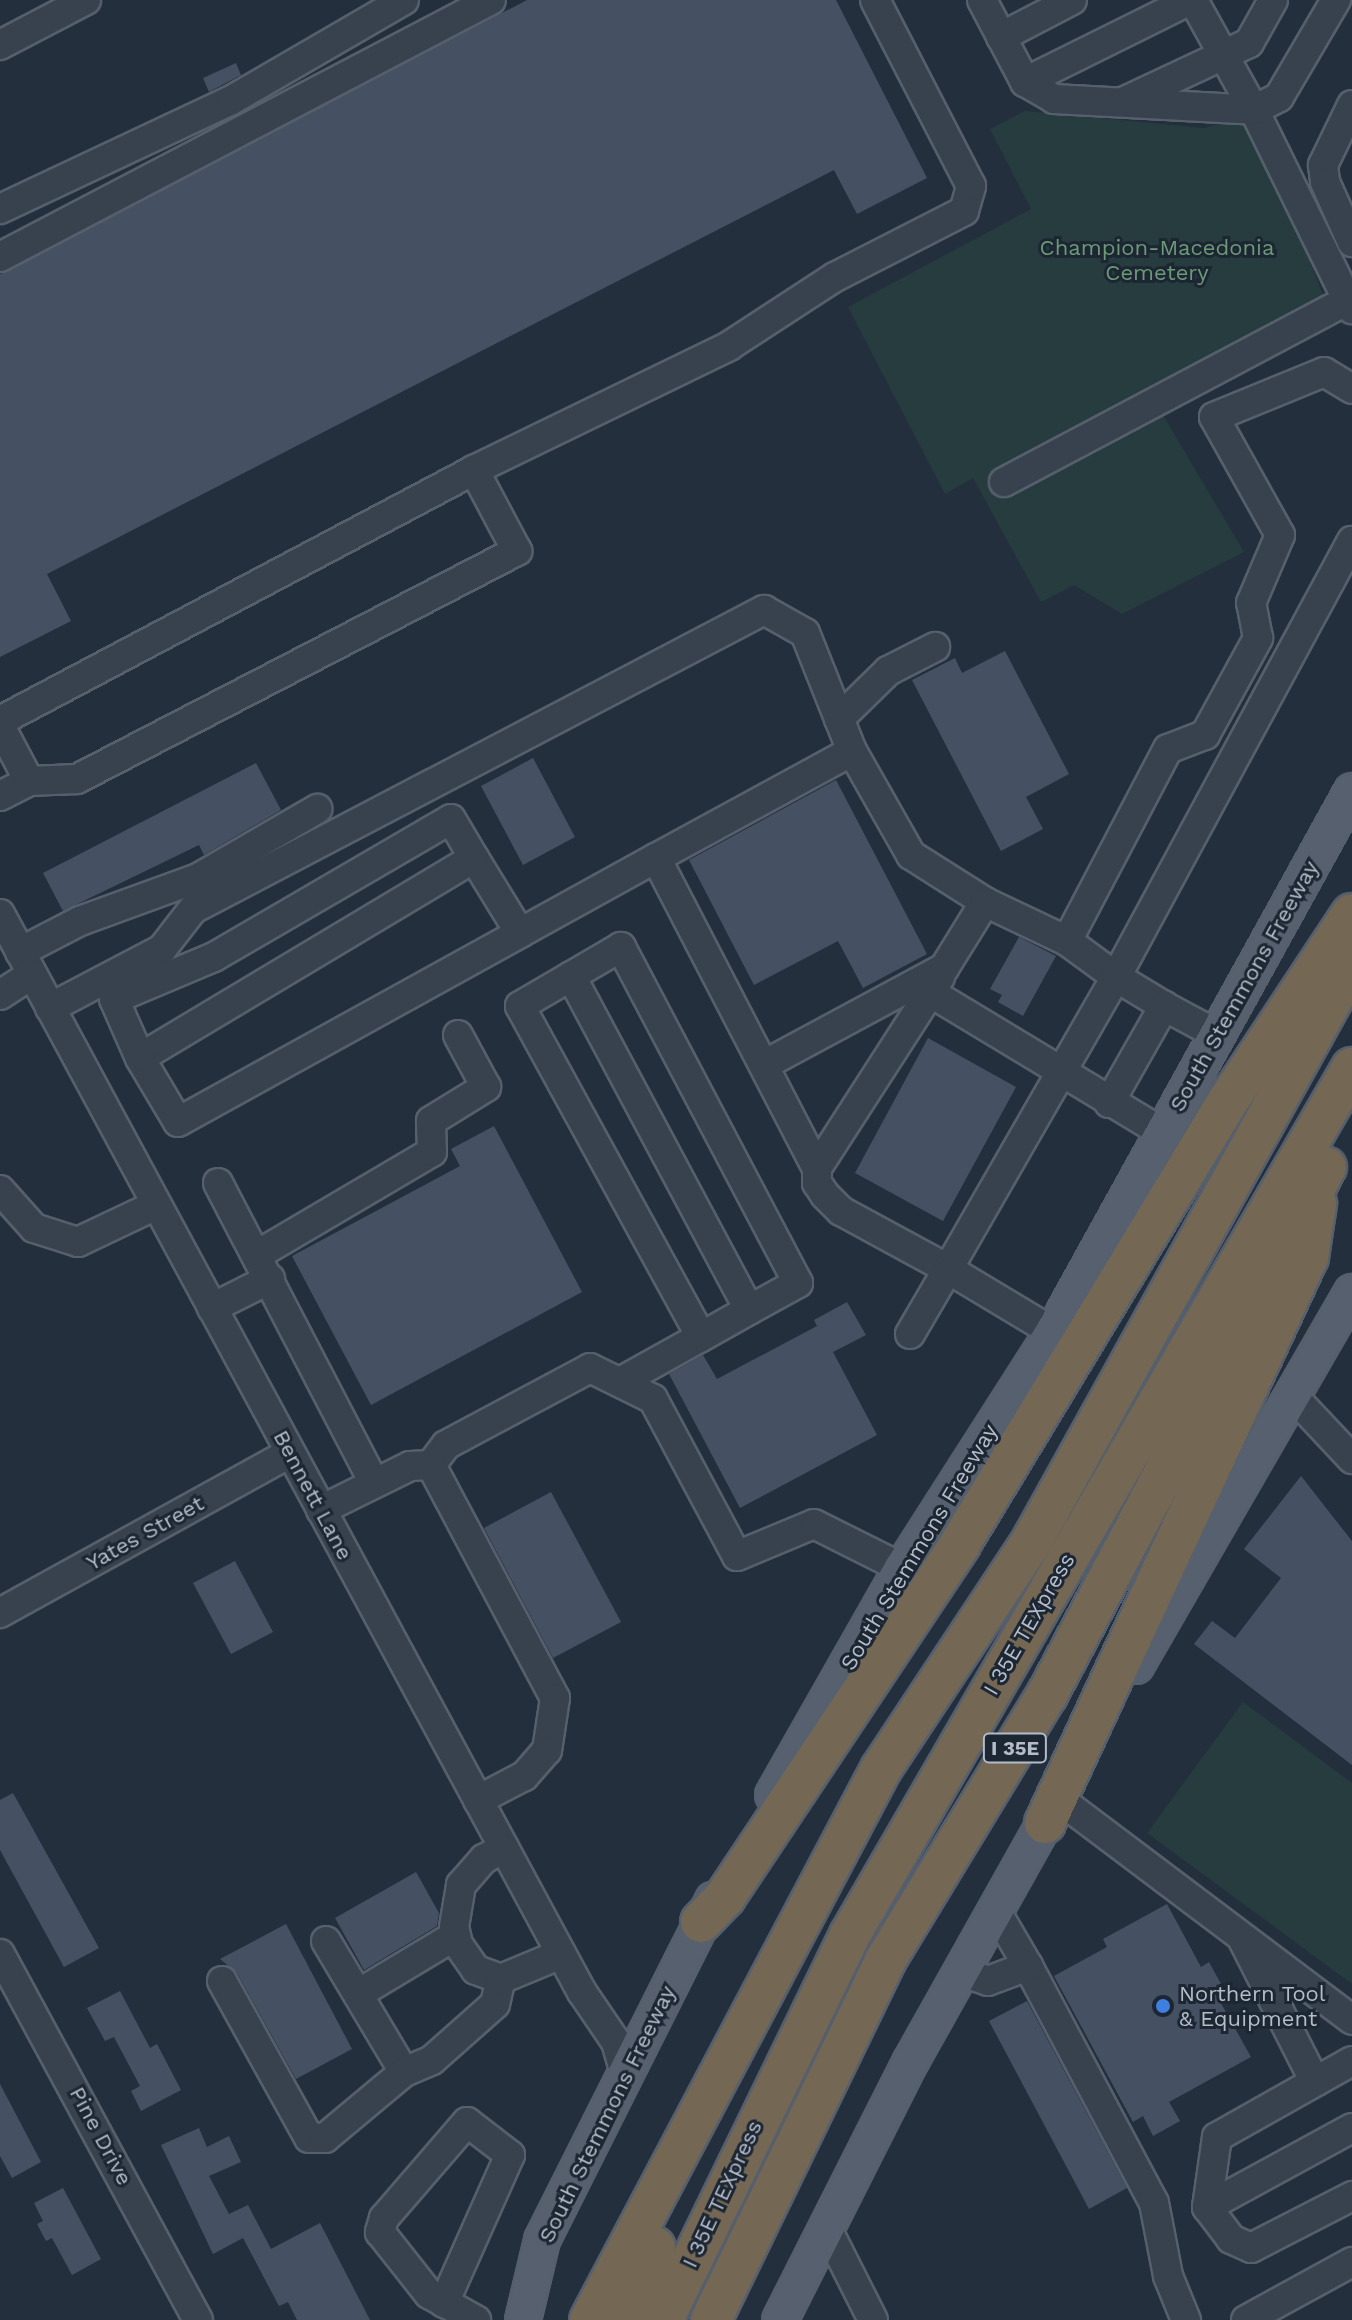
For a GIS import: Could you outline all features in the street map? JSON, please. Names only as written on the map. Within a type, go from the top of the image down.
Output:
[{"type":"highway","points":[[701,1922],[725,1897],[960,1544],[1228,1101],[1352,914]]},
{"type":"highway","points":[[590,2320],[881,1769],[1033,1539],[1352,964]]},
{"type":"highway","name":"I 35E TEXpress","points":[[663,2320],[850,1935],[1352,1068]]},
{"type":"highway","name":"I 35E","points":[[711,2320],[885,1961],[1062,1669],[1352,1121]]},
{"type":"highway","points":[[1052,1811],[1308,1257],[1321,1176]]},
{"type":"highway","points":[[624,2320],[758,2004]]},
{"type":"main road","name":"South Stemmons Freeway","points":[[523,2320],[542,2240],[701,1922],[902,1568],[1053,1332],[1352,791]]},
{"type":"main road","points":[[780,2320],[961,1972],[1352,1292]]},
{"type":"street","points":[[0,45],[86,0]]},
{"type":"street","points":[[0,209],[230,101],[404,0]]},
{"type":"street","points":[[0,257],[491,0]]},
{"type":"street","points":[[29,781],[0,723],[474,470],[729,346],[835,277],[964,211],[971,186],[875,0]]},
{"type":"street","points":[[982,0],[1025,82],[1054,99],[1254,110],[1279,97],[1336,0]]},
{"type":"street","points":[[1001,37],[1072,0]]},
{"type":"street","points":[[1004,482],[1349,305],[1254,110],[1191,0],[1025,82]]},
{"type":"street","points":[[1122,102],[1222,52],[1249,43],[1273,0]]},
{"type":"street","points":[[1352,105],[1326,151],[1323,165],[1329,192],[1352,242]]},
{"type":"street","points":[[1301,204],[1329,192]]},
{"type":"street","points":[[1067,941],[1168,749],[1205,735],[1258,638],[1251,603],[1280,535],[1214,417],[1324,372],[1352,389]]},
{"type":"street","points":[[0,796],[29,781],[77,779],[517,551],[474,470]]},
{"type":"street","points":[[910,1334],[1061,1076],[1352,541]]},
{"type":"street","points":[[50,1008],[162,949],[193,909],[764,610],[805,633],[852,751],[911,855],[985,902],[1067,941],[1116,977],[1218,1035]]},
{"type":"street","points":[[839,719],[888,671],[935,647]]},
{"type":"street","points":[[520,933],[451,819],[214,957],[114,999],[140,1058],[178,1122],[852,751]]},
{"type":"street","points":[[0,995],[26,963],[80,921],[198,878],[317,809]]},
{"type":"street","points":[[140,1058],[474,858]]},
{"type":"street","points":[[656,858],[817,1168],[817,1183],[841,1211],[948,1269],[1053,1332]]},
{"type":"street","points":[[817,1168],[938,981],[985,902]]},
{"type":"street","name":"Bennett Lane","points":[[0,914],[561,1954],[616,2042],[625,2074]]},
{"type":"street","points":[[620,1382],[701,1337],[749,1310],[798,1283],[621,947],[520,1006],[701,1337]]},
{"type":"street","points":[[571,976],[749,1310]]},
{"type":"street","points":[[764,1065],[938,981]]},
{"type":"street","points":[[938,981],[1061,1076],[1163,1133]]},
{"type":"street","points":[[1109,1103],[1164,1006]]},
{"type":"street","points":[[212,1308],[264,1267],[432,1152],[431,1121],[486,1087],[458,1035]]},
{"type":"street","points":[[218,1183],[374,1483]]},
{"type":"street","points":[[0,1190],[34,1228],[78,1242],[156,1205]]},
{"type":"street","points":[[431,1465],[446,1445],[590,1368],[653,1399],[737,1556],[814,1524],[902,1568]]},
{"type":"street","points":[[1292,1395],[1352,1459]]},
{"type":"street","name":"Yates Street","points":[[0,1613],[290,1453]]},
{"type":"street","points":[[321,1510],[410,1466],[431,1465]]},
{"type":"street","points":[[431,1465],[555,1698],[547,1750],[524,1776],[478,1800]]},
{"type":"street","points":[[1052,1811],[1238,1930],[1352,2020]]},
{"type":"street","points":[[504,1848],[484,1859],[461,1885],[456,1935],[476,1970],[501,1979],[561,1954]]},
{"type":"street","points":[[996,1911],[1154,2203],[1168,2276],[1186,2320]]},
{"type":"street","points":[[1238,1930],[1315,2082]]},
{"type":"street","points":[[358,1994],[456,1935]]},
{"type":"street","points":[[326,1941],[404,2072]]},
{"type":"street","name":"Pine Drive","points":[[0,1954],[198,2320]]},
{"type":"street","points":[[961,1972],[988,1981],[1028,1966]]},
{"type":"street","points":[[222,1981],[309,2138],[325,2138],[404,2072],[432,2060],[495,2004],[501,1979]]},
{"type":"street","points":[[1352,2061],[1217,2137],[1207,2207],[1231,2239],[1251,2248],[1352,2196]]},
{"type":"street","points":[[444,2303],[510,2155],[467,2122],[384,2218],[380,2232],[429,2294],[444,2303],[476,2320]]},
{"type":"street","points":[[1207,2207],[1352,2128]]},
{"type":"street","points":[[826,2227],[873,2320]]},
{"type":"street","points":[[1246,2320],[1352,2262]]},
{"type":"green space","name":"Champion-Macedonia Cemetery","points":[[1025,111],[1204,128],[1243,117],[1298,232],[1335,325],[1160,410],[1244,552],[1122,614],[1074,585],[1041,602],[973,478],[945,494],[848,307],[1031,209],[990,129]]},
{"type":"green space","points":[[1243,1702],[1352,1783],[1352,1984],[1147,1833]]},
{"type":"building","points":[[527,0],[836,0],[927,178],[857,214],[834,170],[47,574],[71,621],[0,657],[0,274]]},
{"type":"building","points":[[236,63],[241,75],[209,92],[203,78]]},
{"type":"building","points":[[1005,651],[1069,774],[1026,797],[1043,829],[1001,851],[912,680],[955,658],[962,673]]},
{"type":"building","points":[[533,758],[575,837],[523,865],[481,786]]},
{"type":"building","points":[[256,763],[281,810],[204,855],[199,845],[63,911],[43,873]]},
{"type":"building","points":[[836,780],[927,954],[863,988],[838,941],[754,985],[689,860]]},
{"type":"building","points":[[1019,937],[1056,956],[1023,1016],[998,1002],[1002,995],[990,989]]},
{"type":"building","points":[[928,1038],[1016,1087],[943,1221],[855,1173]]},
{"type":"building","points":[[494,1126],[582,1292],[371,1405],[292,1256],[460,1166],[451,1149]]},
{"type":"building","points":[[847,1302],[866,1335],[833,1352],[877,1435],[740,1508],[669,1374],[703,1355],[717,1379],[817,1326],[814,1320]]},
{"type":"building","points":[[1301,1476],[1352,1541],[1352,1765],[1194,1644],[1212,1621],[1235,1638],[1281,1578],[1244,1549]]},
{"type":"building","points":[[551,1492],[621,1622],[553,1658],[484,1528]]},
{"type":"building","points":[[235,1561],[273,1632],[231,1654],[193,1583]]},
{"type":"building","points":[[13,1793],[99,1948],[64,1967],[0,1850],[0,1800]]},
{"type":"building","points":[[416,1872],[439,1913],[437,1926],[364,1970],[335,1918]]},
{"type":"building","points":[[1167,1904],[1201,1967],[1209,1962],[1221,1984],[1213,1989],[1251,2057],[1169,2102],[1180,2121],[1153,2136],[1143,2116],[1133,2122],[1054,1976],[1107,1947],[1103,1939]]},
{"type":"building","points":[[286,1924],[352,2049],[296,2079],[237,1973],[220,1959]]},
{"type":"building","points":[[120,1991],[150,2048],[157,2044],[181,2090],[141,2111],[131,2091],[140,2086],[114,2037],[105,2041],[87,2008]]},
{"type":"building","points":[[1027,2001],[1127,2188],[1089,2209],[989,2021]]},
{"type":"building","points":[[0,2084],[41,2162],[12,2178],[0,2156]]},
{"type":"building","points":[[199,2128],[207,2147],[229,2136],[241,2162],[209,2176],[229,2214],[248,2205],[271,2249],[320,2223],[370,2320],[297,2320],[288,2302],[279,2306],[243,2238],[213,2254],[161,2145]]},
{"type":"building","points":[[63,2188],[101,2259],[72,2275],[52,2238],[46,2241],[37,2224],[43,2221],[34,2203]]},
{"type":"place","name":"Northern Tool & Equipment","points":[[1163,2006]]}]
